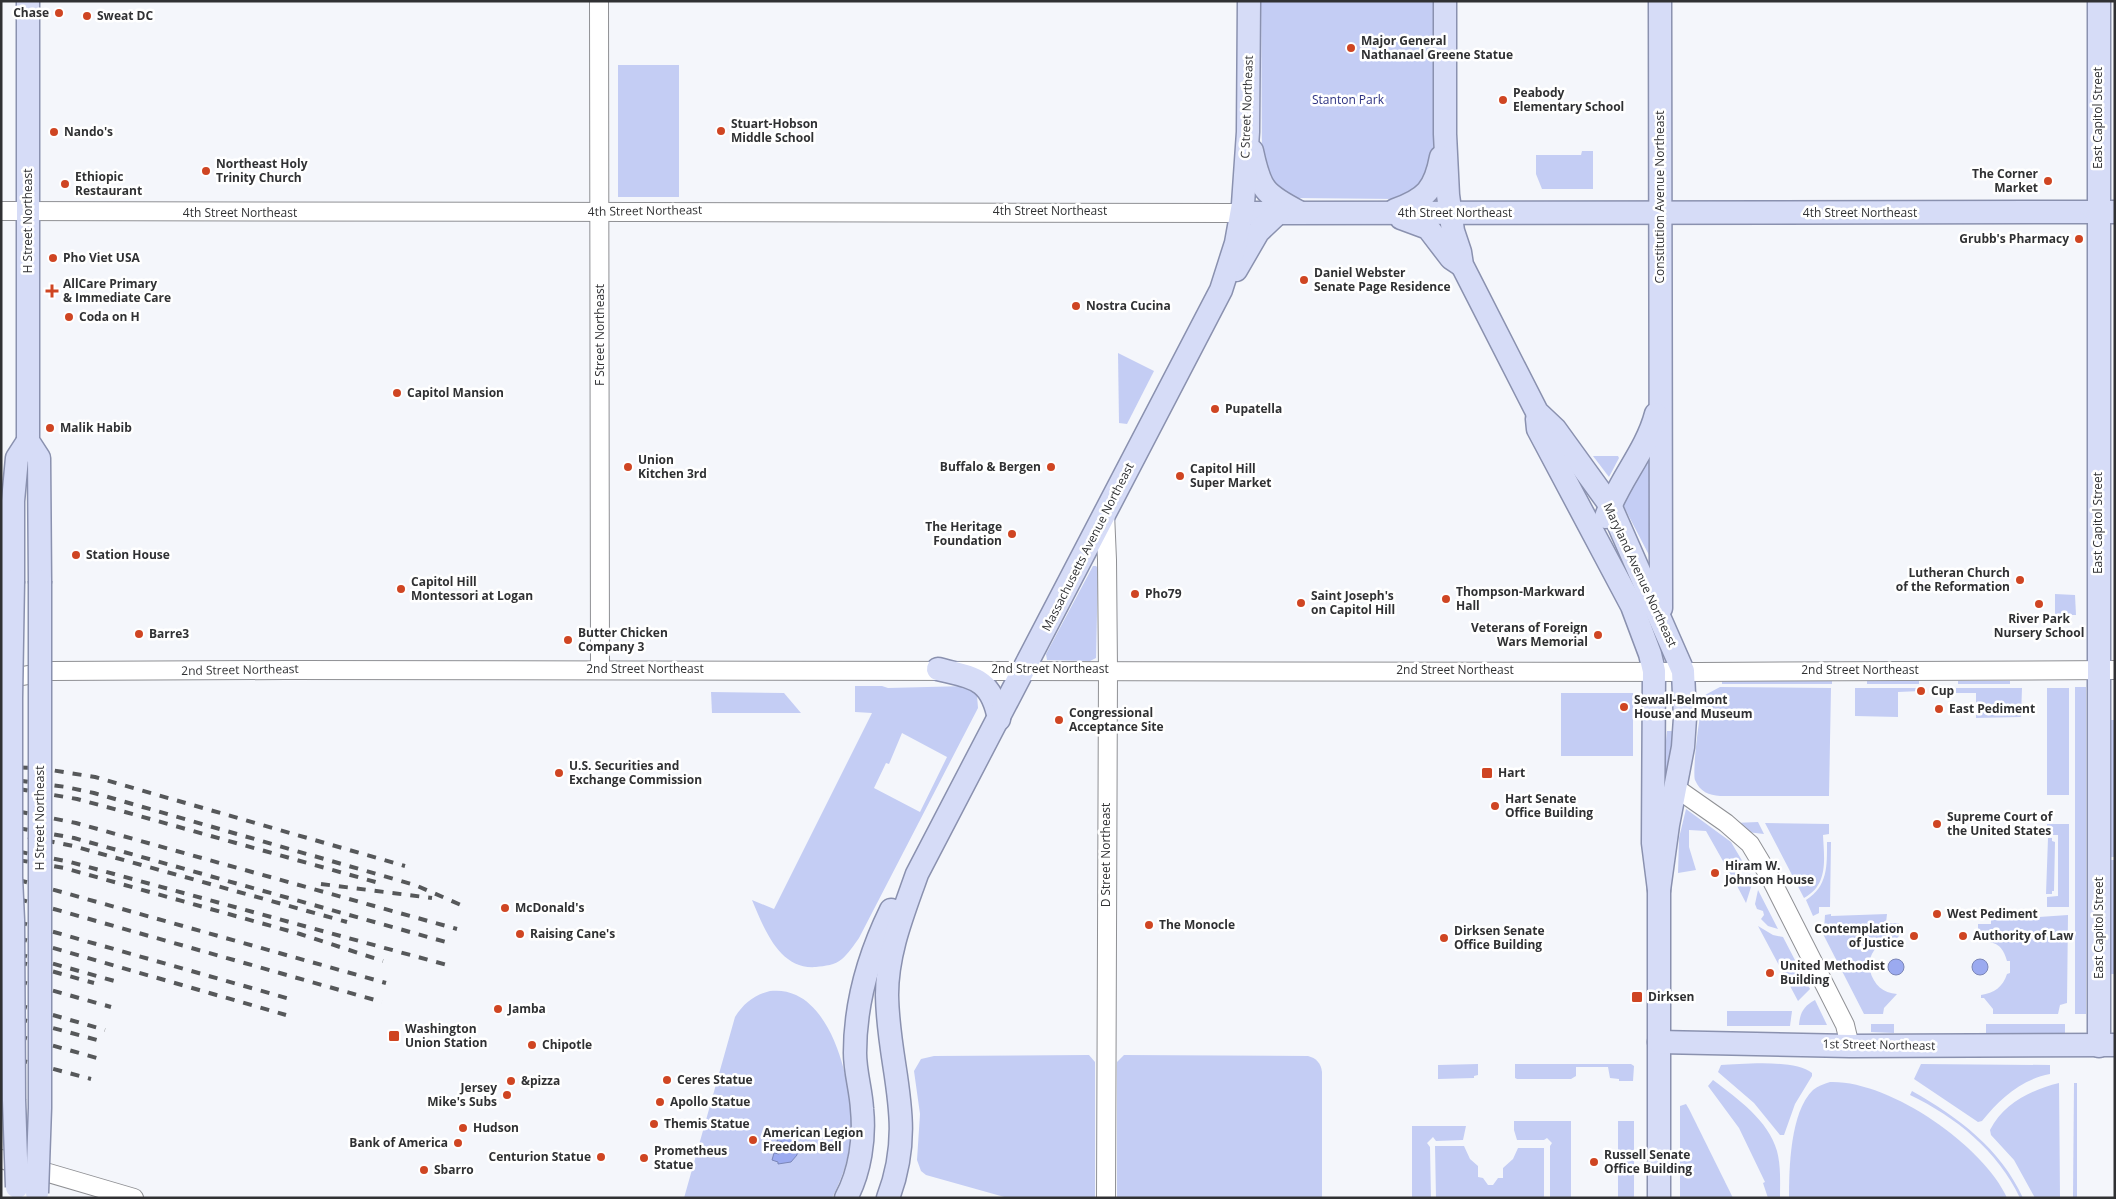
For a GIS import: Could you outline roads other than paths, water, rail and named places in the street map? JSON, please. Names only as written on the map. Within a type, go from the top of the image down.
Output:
[{"type":"main road","name":"H Street Northeast","points":[[27,1194],[40,1108],[39,458],[28,441],[28,1]]},
{"type":"main road","name":"C Street Northeast","points":[[1242,213],[1248,132],[1249,1]]},
{"type":"main road","points":[[1446,1],[1445,134],[1450,212]]},
{"type":"main road","name":"Constitution Avenue Northeast","points":[[1660,1],[1662,619]]},
{"type":"main road","name":"East Capitol Street","points":[[2099,1],[2106,212],[2107,1046]]},
{"type":"main road","points":[[1248,132],[1258,175],[1263,187],[1277,200],[1301,213]]},
{"type":"main road","points":[[1386,213],[1417,200],[1431,189],[1438,175],[1445,134]]},
{"type":"main road","name":"Maryland Avenue Northeast","points":[[1450,212],[1462,265],[1537,412],[1555,429],[1610,505],[1662,619],[1683,671]]},
{"type":"main road","name":"4th Street Northeast","points":[[1242,213],[2106,212]]},
{"type":"main road","name":"Massachusetts Avenue Northeast","points":[[846,1198],[857,1169],[862,1137],[862,1109],[855,1064],[857,1013],[869,965],[881,930],[895,903],[916,874],[999,719],[1221,290],[1236,243],[1242,213]]},
{"type":"main road","points":[[1221,290],[1241,264],[1258,232],[1278,213]]},
{"type":"main road","name":"Maryland Avenue Northeast","points":[[1386,213],[1417,222],[1428,228],[1451,258],[1462,265]]},
{"type":"main road","name":"Constitution Avenue Northeast","points":[[1602,550],[1604,521],[1610,505],[1652,427],[1660,394]]},
{"type":"main road","name":"Maryland Avenue Northeast","points":[[1537,412],[1538,429],[1632,606],[1650,654],[1654,671]]},
{"type":"main road","name":"H Street Northeast","points":[[27,1194],[14,1100],[11,698],[13,501],[17,458],[28,441]]},
{"type":"main road","points":[[938,669],[972,677],[980,681],[992,696],[999,719]]},
{"type":"main road","points":[[1654,671],[1653,843],[1659,890],[1659,1198]]},
{"type":"main road","points":[[1659,890],[1685,732],[1683,671]]},
{"type":"main road","name":"Massachusetts Avenue Northeast","points":[[888,1198],[898,1166],[902,1133],[900,1099],[891,1040],[887,996],[890,961],[893,943],[916,874]]},
{"type":"main road","name":"1st Street Northeast","points":[[1659,1042],[1850,1046],[2107,1046]]},
{"type":"street","name":"F Street Northeast","points":[[599,1],[600,669]]},
{"type":"street","name":"4th Street Northeast","points":[[1,211],[976,211],[1242,213]]},
{"type":"street","name":"D Street Northeast","points":[[1105,513],[1108,670],[1106,1198]]},
{"type":"street","name":"2nd Street Northeast","points":[[1,680],[50,671],[600,669],[2107,670]]},
{"type":"street","points":[[1676,788],[1726,822],[1750,844],[1771,879],[1841,1016],[1850,1046]]},
{"type":"street","points":[[1,1159],[134,1198]]},
{"type":"water","points":[[1896,959],[1902,961],[1904,967],[1902,973],[1896,975],[1890,973],[1888,967],[1890,961]]},
{"type":"water","points":[[1980,959],[1988,967],[1980,975],[1972,967]]},
{"type":"water","points":[[787,1132],[797,1141],[797,1155],[791,1162],[778,1164],[778,1162],[772,1160],[774,1153],[779,1154],[780,1150],[785,1149],[781,1146],[782,1142],[777,1141],[780,1133],[786,1135]]},
{"type":"railway","points":[[1,767],[38,768],[95,777],[405,866]]},
{"type":"railway","points":[[1,778],[94,793],[415,885],[461,905]]},
{"type":"railway","points":[[1,786],[77,799],[379,883]]},
{"type":"railway","points":[[1,808],[76,823],[457,929]]},
{"type":"railway","points":[[1,825],[74,838],[453,944]]},
{"type":"railway","points":[[28,837],[73,846],[347,922]]},
{"type":"railway","points":[[1,848],[70,862],[447,965]]},
{"type":"railway","points":[[1,857],[64,868],[300,934],[383,961]]},
{"type":"railway","points":[[1,875],[386,983]]},
{"type":"railway","points":[[321,884],[432,898]]},
{"type":"railway","points":[[1,894],[382,1002]]},
{"type":"railway","points":[[1,917],[290,999]]},
{"type":"railway","points":[[1,933],[286,1015]]},
{"type":"railway","points":[[1,949],[118,982]]},
{"type":"railway","points":[[1,957],[94,983]]},
{"type":"railway","points":[[1,976],[111,1007]]},
{"type":"railway","points":[[1,1000],[105,1030]]},
{"type":"railway","points":[[1,1014],[101,1041]]},
{"type":"railway","points":[[1,1031],[97,1058]]},
{"type":"railway","points":[[1,1055],[91,1079]]},
{"type":"place","name":"Chase","points":[[59,13]]},
{"type":"place","name":"Sweat DC","points":[[87,16]]},
{"type":"place","name":"Major General Nathanael Greene Statue","points":[[1351,48]]},
{"type":"place","name":"Peabody Elementary School","points":[[1503,100]]},
{"type":"place","name":"Stuart-Hobson Middle School","points":[[721,131]]},
{"type":"place","name":"Nando's","points":[[54,132]]},
{"type":"place","name":"Northeast Holy Trinity Church","points":[[206,171]]},
{"type":"place","name":"The Corner Market","points":[[2048,181]]},
{"type":"place","name":"Ethiopic Restaurant","points":[[65,184]]},
{"type":"place","name":"Grubb's Pharmacy","points":[[2079,239]]},
{"type":"place","name":"Pho Viet USA","points":[[53,258]]},
{"type":"place","name":"Daniel Webster Senate Page Residence","points":[[1304,280]]},
{"type":"place","name":"AllCare Primary & Immediate Care","points":[[52,291]]},
{"type":"place","name":"Nostra Cucina","points":[[1076,306]]},
{"type":"place","name":"Coda on H","points":[[69,317]]},
{"type":"place","name":"Capitol Mansion","points":[[397,393]]},
{"type":"place","name":"Pupatella","points":[[1215,409]]},
{"type":"place","name":"Malik Habib","points":[[50,428]]},
{"type":"place","name":"Union Kitchen 3rd","points":[[628,467]]},
{"type":"place","name":"Buffalo & Bergen","points":[[1051,467]]},
{"type":"place","name":"Capitol Hill Super Market","points":[[1180,476]]},
{"type":"place","name":"The Heritage Foundation","points":[[1012,534]]},
{"type":"place","name":"Station House","points":[[76,555]]},
{"type":"place","name":"Lutheran Church of the Reformation","points":[[2020,580]]},
{"type":"place","name":"Capitol Hill Montessori at Logan","points":[[401,589]]},
{"type":"place","name":"Pho79","points":[[1135,594]]},
{"type":"place","name":"Thompson-Markward Hall","points":[[1446,599]]},
{"type":"place","name":"Saint Joseph's on Capitol Hill","points":[[1301,603]]},
{"type":"place","name":"River Park Nursery School","points":[[2039,604]]},
{"type":"place","name":"Barre3","points":[[139,634]]},
{"type":"place","name":"Veterans of Foreign Wars Memorial","points":[[1598,635]]},
{"type":"place","name":"Butter Chicken Company 3","points":[[568,640]]},
{"type":"place","name":"Cup","points":[[1921,691]]},
{"type":"place","name":"Sewall-Belmont House and Museum","points":[[1624,707]]},
{"type":"place","name":"East Pediment","points":[[1939,709]]},
{"type":"place","name":"Congressional Acceptance Site","points":[[1059,720]]},
{"type":"place","name":"U.S. Securities and Exchange Commission","points":[[559,773]]},
{"type":"place","name":"Hart","points":[[1487,773]]},
{"type":"place","name":"Hart Senate Office Building","points":[[1495,806]]},
{"type":"place","name":"Supreme Court of the United States","points":[[1937,824]]},
{"type":"place","name":"Hiram W. Johnson House","points":[[1715,873]]},
{"type":"place","name":"McDonald's","points":[[505,908]]},
{"type":"place","name":"West Pediment","points":[[1937,914]]},
{"type":"place","name":"The Monocle","points":[[1149,925]]},
{"type":"place","name":"Raising Cane's","points":[[520,934]]},
{"type":"place","name":"Contemplation of Justice","points":[[1914,936]]},
{"type":"place","name":"Authority of Law","points":[[1963,936]]},
{"type":"place","name":"Dirksen Senate Office Building","points":[[1444,938]]},
{"type":"place","name":"United Methodist Building","points":[[1770,973]]},
{"type":"place","name":"Dirksen","points":[[1637,997]]},
{"type":"place","name":"Jamba","points":[[498,1009]]},
{"type":"place","name":"Washington Union Station","points":[[394,1036]]},
{"type":"place","name":"Chipotle","points":[[532,1045]]},
{"type":"place","name":"Ceres Statue","points":[[667,1080]]},
{"type":"place","name":"&pizza","points":[[511,1081]]},
{"type":"place","name":"Jersey Mike's Subs","points":[[507,1095]]},
{"type":"place","name":"Apollo Statue","points":[[660,1102]]},
{"type":"place","name":"Themis Statue","points":[[654,1124]]},
{"type":"place","name":"Hudson","points":[[463,1128]]},
{"type":"place","name":"American Legion Freedom Bell","points":[[753,1140]]},
{"type":"place","name":"Bank of America","points":[[458,1143]]},
{"type":"place","name":"Centurion Statue","points":[[601,1157]]},
{"type":"place","name":"Prometheus Statue","points":[[644,1158]]},
{"type":"place","name":"Russell Senate Office Building","points":[[1594,1162]]},
{"type":"place","name":"Sbarro","points":[[424,1170]]},
{"type":"park label","name":"Stanton Park","points":[[1348,100]]}]
